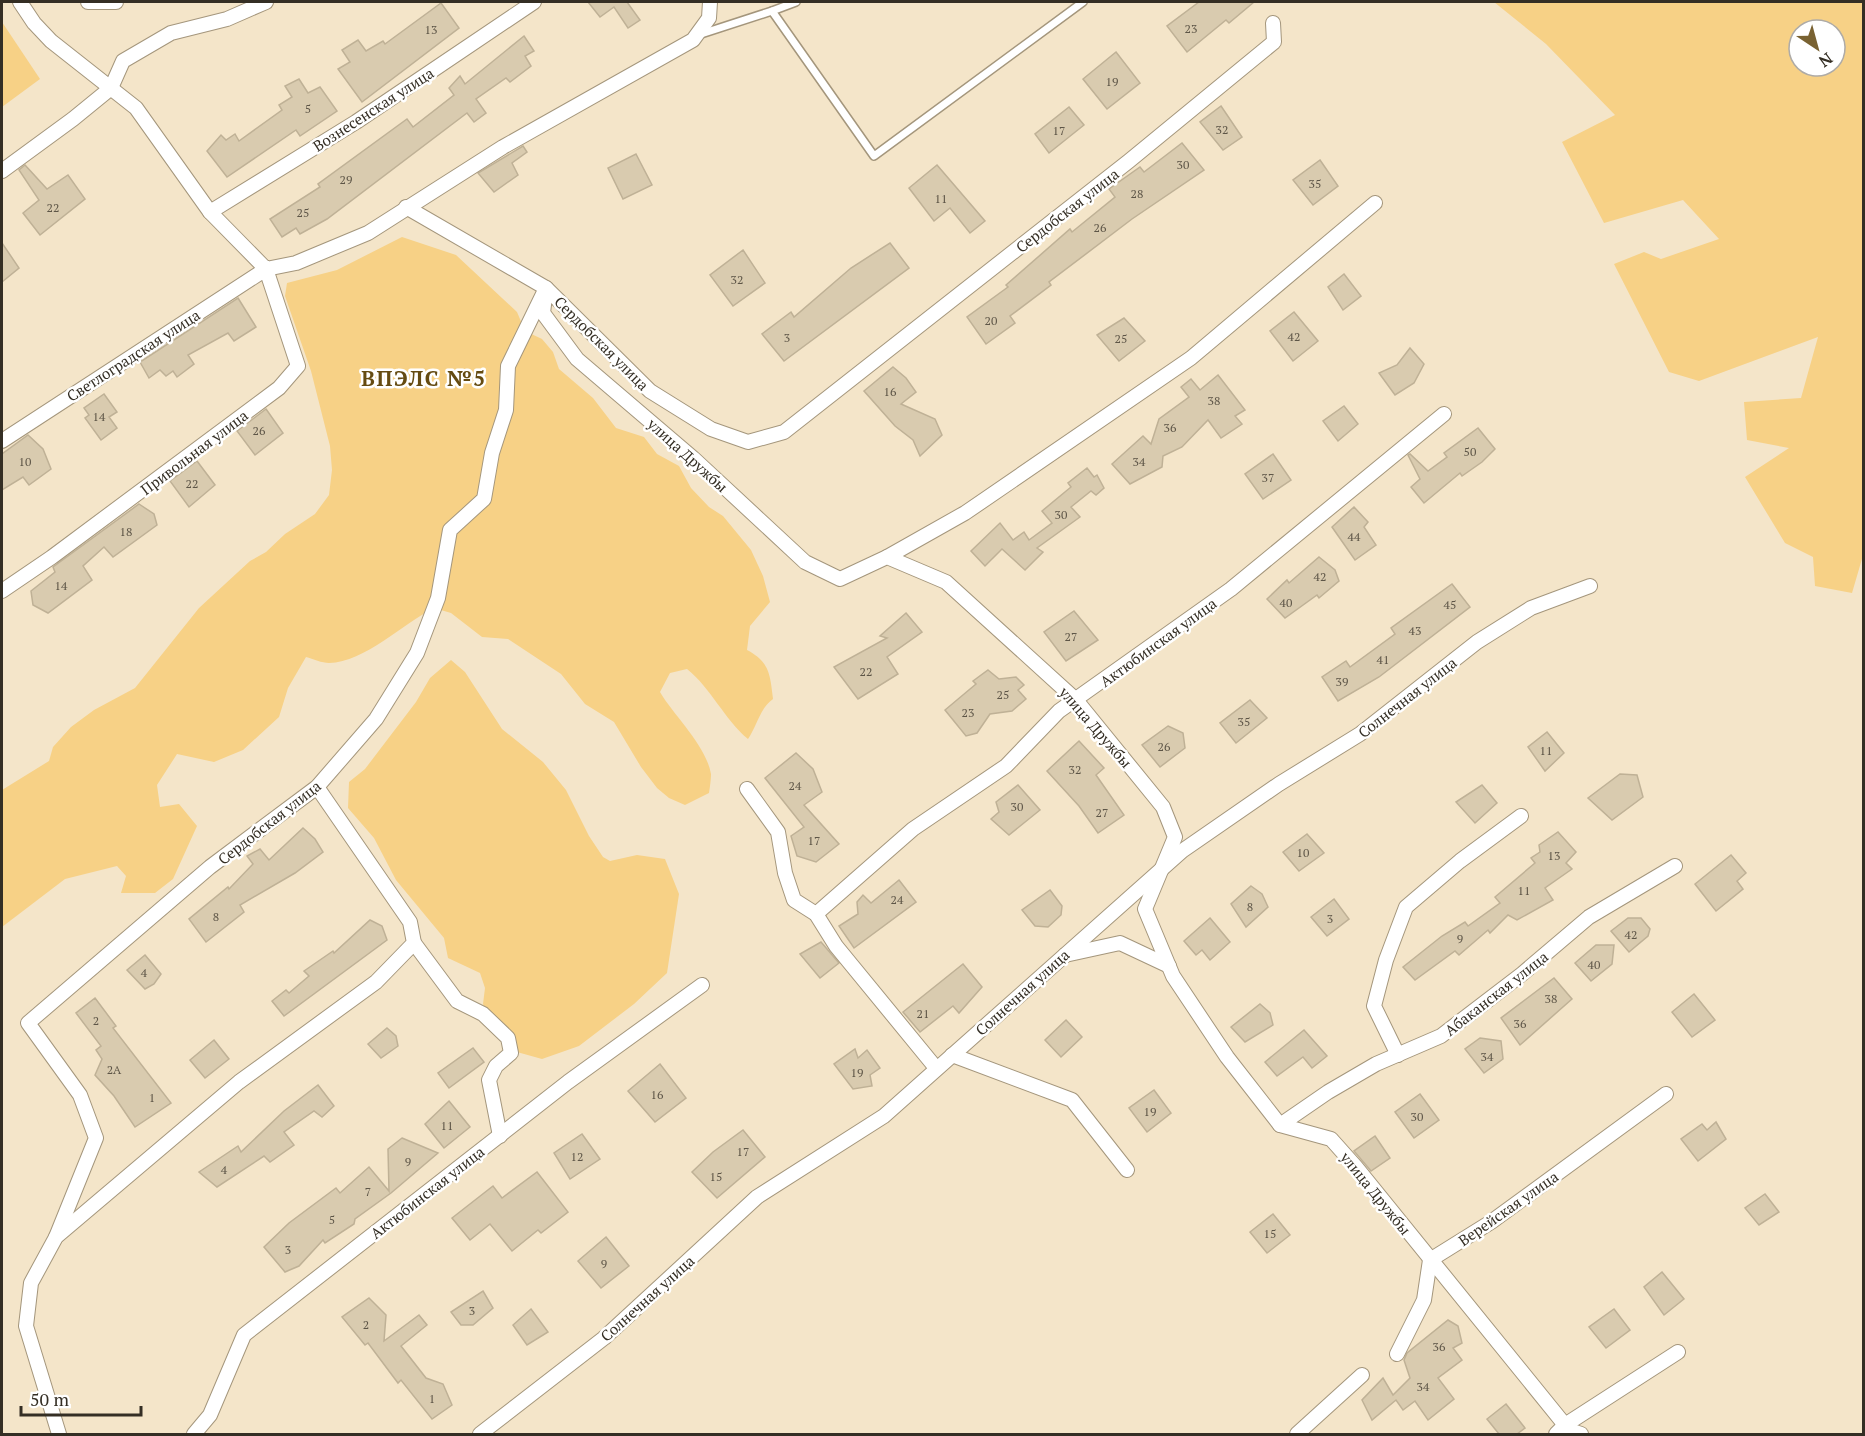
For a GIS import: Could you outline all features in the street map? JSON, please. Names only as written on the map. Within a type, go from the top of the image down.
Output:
[{"type":"street","points":[[20,2],[51,42],[136,108],[210,212],[266,269]]},
{"type":"street","points":[[88,2],[116,2]]},
{"type":"street","points":[[2,171],[73,120],[111,88],[123,61],[171,33],[227,19],[266,2]]},
{"type":"street","name":"Вознесенская улица","points":[[210,212],[356,122],[534,2]]},
{"type":"street","points":[[696,36],[709,18],[710,2]]},
{"type":"street","name":"Сердобская улица","points":[[56,1237],[96,1138],[80,1095],[28,1023],[210,867],[317,787],[376,719],[417,653],[438,598],[450,530],[484,499],[492,453],[506,410],[508,366],[546,288],[650,391],[711,429],[748,442],[784,432],[1129,161],[1274,42],[1274,23]]},
{"type":"street","name":"Светлоградская улица","points":[[2,441],[266,269],[296,262],[368,233],[503,147],[693,40],[696,36]]},
{"type":"street","points":[[887,557],[965,513],[1191,358],[1375,203]]},
{"type":"street","points":[[406,207],[546,288]]},
{"type":"street","name":"Привольная улица","points":[[2,591],[52,557],[279,388],[298,366],[266,269]]},
{"type":"street","name":"улица Дружбы","points":[[546,288],[543,313],[577,359],[693,458],[805,562],[840,579],[887,557],[946,582],[1076,700],[1163,807],[1175,837],[1145,909],[1169,966],[1227,1057],[1280,1125],[1331,1139],[1430,1260],[1561,1430],[1581,1434]]},
{"type":"street","name":"Актюбинская улица","points":[[816,914],[913,829],[1006,766],[1059,711],[1231,589],[1444,414]]},
{"type":"street","name":"Солнечная улица","points":[[480,1434],[604,1338],[757,1197],[884,1116],[1161,867],[1279,784],[1360,734],[1477,642],[1531,608],[1590,586]]},
{"type":"street","points":[[317,787],[410,922],[414,943],[457,1001],[483,1014],[507,1038],[511,1053],[496,1066],[489,1080],[500,1136]]},
{"type":"street","points":[[747,789],[778,832],[785,873],[794,900],[816,914],[836,945],[936,1068]]},
{"type":"street","points":[[1398,1055],[1374,1006],[1386,960],[1406,907],[1460,861],[1521,816]]},
{"type":"street","name":"Абаканская улица","points":[[1280,1125],[1328,1092],[1398,1055],[1441,1036],[1522,974],[1589,917],[1675,866]]},
{"type":"street","points":[[59,1434],[26,1326],[31,1283],[56,1237],[239,1082],[376,982],[414,943]]},
{"type":"street","points":[[1063,956],[1120,944],[1169,966]]},
{"type":"street","name":"Актюбинская улица","points":[[194,1434],[210,1415],[244,1335],[568,1082],[702,985]]},
{"type":"street","points":[[952,1055],[1072,1100],[1127,1170]]},
{"type":"street","name":"Верейская улица","points":[[1430,1260],[1491,1222],[1666,1095]]},
{"type":"street","points":[[1397,1354],[1424,1300],[1430,1260]]},
{"type":"street","points":[[1561,1430],[1678,1352]]},
{"type":"street","points":[[1297,1434],[1362,1375]]},
{"type":"lane","points":[[696,36],[796,2]]},
{"type":"lane","points":[[772,10],[874,156],[1083,2]]},
{"type":"shaded area","points":[[1494,2],[1863,2],[1864,552],[1852,593],[1815,586],[1813,557],[1785,543],[1745,477],[1789,448],[1747,440],[1744,402],[1801,398],[1818,337],[1699,381],[1669,372],[1614,264],[1644,252],[1661,259],[1719,239],[1683,200],[1604,223],[1562,142],[1615,115],[1546,44]]},
{"type":"shaded area","points":[[2,22],[40,79],[2,107]]},
{"type":"shaded area","points":[[402,237],[456,255],[517,312],[525,331],[542,339],[553,352],[559,369],[593,398],[616,428],[644,437],[657,454],[679,466],[691,488],[709,507],[723,516],[751,550],[763,576],[770,602],[750,626],[747,650],[765,664],[773,699],[762,712],[748,739],[687,669],[670,673],[660,692],[703,752],[711,774],[709,793],[685,805],[669,798],[657,788],[641,767],[614,722],[585,704],[561,674],[508,639],[482,637],[451,613],[434,608],[370,649],[343,661],[329,663],[306,657],[288,688],[279,717],[243,750],[214,762],[177,754],[157,785],[160,807],[179,804],[197,826],[173,879],[155,893],[121,893],[126,876],[117,866],[65,879],[2,927],[2,790],[49,761],[53,747],[71,727],[94,710],[135,688],[199,608],[250,561],[266,552],[285,534],[315,514],[329,495],[332,470],[330,446],[311,371],[285,296],[287,283],[337,270]]},
{"type":"shaded area","points":[[451,660],[465,672],[502,729],[543,762],[566,790],[589,836],[603,857],[610,861],[637,855],[665,859],[679,894],[667,973],[634,1004],[579,1046],[542,1059],[506,1049],[483,1004],[485,988],[480,973],[448,958],[444,938],[396,880],[374,838],[348,808],[349,782],[365,769],[416,702],[430,678]]},
{"type":"building","points":[[588,2],[627,2],[640,20],[628,28],[614,7],[600,17]]},
{"type":"building","points":[[1199,2],[1254,2],[1229,23],[1226,20],[1187,52],[1167,26]]},
{"type":"building","points":[[441,3],[459,28],[362,102],[338,69],[350,62],[342,50],[358,40],[366,51],[383,41],[385,44]]},
{"type":"building","points":[[524,36],[534,51],[525,56],[531,66],[510,82],[506,78],[476,99],[486,113],[474,122],[467,113],[327,219],[300,234],[296,228],[282,237],[270,219],[320,187],[318,184],[407,119],[413,127],[454,95],[449,88],[460,76],[465,84]]},
{"type":"building","points":[[1116,52],[1140,83],[1107,109],[1083,79]]},
{"type":"building","points":[[299,79],[308,93],[320,87],[337,111],[300,136],[296,130],[227,177],[207,151],[221,135],[226,140],[235,134],[239,141],[282,110],[279,105],[292,97],[285,86]]},
{"type":"building","points":[[1221,106],[1242,137],[1223,150],[1200,122]]},
{"type":"building","points":[[1069,107],[1084,125],[1049,153],[1035,134]]},
{"type":"building","points":[[1182,143],[1204,170],[1132,219],[1049,282],[1051,285],[1010,316],[1015,323],[986,344],[967,317],[1008,287],[1006,285],[1070,229],[1072,232],[1115,197],[1109,189],[1140,167],[1144,172]]},
{"type":"building","points":[[523,146],[527,152],[512,163],[518,175],[494,192],[478,173]]},
{"type":"building","points":[[636,154],[652,185],[623,199],[608,168]]},
{"type":"building","points":[[1320,160],[1338,186],[1313,205],[1293,180]]},
{"type":"building","points":[[25,165],[47,189],[68,175],[85,199],[40,235],[23,213],[39,200],[19,170]]},
{"type":"building","points":[[937,165],[985,221],[970,233],[950,208],[934,221],[909,188]]},
{"type":"building","points":[[2,243],[19,268],[2,282]]},
{"type":"building","points":[[890,243],[909,268],[784,361],[762,334],[791,312],[794,317],[851,268]]},
{"type":"building","points":[[743,250],[765,283],[733,306],[710,275]]},
{"type":"building","points":[[1344,274],[1361,296],[1343,310],[1328,287]]},
{"type":"building","points":[[238,298],[256,327],[234,341],[228,333],[188,355],[194,364],[177,377],[173,371],[166,376],[160,370],[149,378],[140,362]]},
{"type":"building","points":[[1294,312],[1318,341],[1293,361],[1270,331]]},
{"type":"building","points":[[1124,318],[1145,341],[1119,361],[1097,335]]},
{"type":"building","points":[[1410,348],[1424,364],[1414,383],[1395,395],[1379,373],[1397,365]]},
{"type":"building","points":[[893,367],[906,378],[916,392],[901,404],[935,419],[942,435],[920,456],[913,440],[895,426],[864,391]]},
{"type":"building","points":[[1218,375],[1245,410],[1235,416],[1242,424],[1221,438],[1208,420],[1182,447],[1163,456],[1162,467],[1130,484],[1112,464],[1143,436],[1151,444],[1159,419],[1189,397],[1181,387],[1191,379],[1200,390]]},
{"type":"building","points":[[104,394],[117,412],[109,417],[117,428],[101,440],[85,418],[89,415],[84,408]]},
{"type":"building","points":[[1344,406],[1358,424],[1338,441],[1323,421]]},
{"type":"building","points":[[266,409],[283,433],[255,455],[237,431]]},
{"type":"building","points":[[1478,428],[1495,449],[1482,462],[1462,476],[1460,473],[1424,503],[1411,487],[1420,479],[1408,455],[1410,454],[1428,471],[1447,457],[1444,453]]},
{"type":"building","points":[[28,435],[43,449],[51,469],[29,485],[23,477],[2,490],[2,454]]},
{"type":"building","points":[[1273,454],[1291,480],[1263,499],[1245,474]]},
{"type":"building","points":[[197,461],[215,485],[189,507],[170,481]]},
{"type":"building","points":[[1087,468],[1094,477],[1097,475],[1104,488],[1096,495],[1091,491],[1071,507],[1080,517],[1037,548],[1043,552],[1025,570],[1002,549],[985,566],[971,551],[1000,523],[1013,540],[1024,532],[1029,540],[1052,523],[1042,511],[1071,487],[1068,483]]},
{"type":"building","points":[[139,504],[154,514],[157,525],[113,557],[104,547],[83,566],[92,580],[48,613],[33,605],[31,591],[55,572],[53,567]]},
{"type":"building","points":[[1354,507],[1368,522],[1364,527],[1376,545],[1355,560],[1332,527]]},
{"type":"building","points":[[1319,557],[1335,570],[1339,581],[1319,598],[1317,595],[1285,618],[1267,599],[1287,580],[1289,583]]},
{"type":"building","points":[[1452,584],[1470,607],[1379,677],[1338,701],[1322,677],[1346,661],[1350,667],[1395,634],[1391,628]]},
{"type":"building","points":[[1074,611],[1098,640],[1066,661],[1044,632]]},
{"type":"building","points":[[906,613],[922,632],[887,657],[898,674],[858,699],[834,667],[887,638],[880,636]]},
{"type":"building","points":[[988,670],[999,679],[1016,677],[1024,685],[1018,690],[1026,699],[1012,711],[990,714],[977,733],[966,736],[945,710],[976,684],[973,681]]},
{"type":"building","points":[[1250,700],[1267,718],[1236,743],[1220,723]]},
{"type":"building","points":[[1168,726],[1183,733],[1185,748],[1160,767],[1142,745]]},
{"type":"building","points":[[1547,732],[1564,753],[1545,771],[1528,747]]},
{"type":"building","points":[[1079,741],[1104,768],[1096,775],[1124,815],[1098,833],[1079,806],[1047,771]]},
{"type":"building","points":[[796,753],[813,769],[822,792],[804,805],[839,844],[816,862],[797,856],[791,836],[804,827],[765,778]]},
{"type":"building","points":[[1620,774],[1637,775],[1643,797],[1612,820],[1588,798]]},
{"type":"building","points":[[1018,785],[1040,810],[1009,835],[991,819],[999,812],[996,802]]},
{"type":"building","points":[[1482,785],[1497,803],[1475,823],[1456,802]]},
{"type":"building","points":[[303,828],[315,839],[323,852],[295,873],[240,905],[244,912],[206,942],[189,919],[228,887],[229,889],[253,864],[247,856],[260,849],[269,860]]},
{"type":"building","points":[[1558,832],[1576,852],[1566,863],[1572,869],[1545,888],[1553,900],[1517,920],[1508,915],[1490,933],[1488,930],[1459,955],[1455,951],[1415,980],[1403,967],[1442,936],[1465,922],[1468,926],[1500,903],[1495,897],[1535,863],[1531,858],[1540,852],[1539,845]]},
{"type":"building","points":[[1307,834],[1324,853],[1299,871],[1283,852]]},
{"type":"building","points":[[1731,855],[1746,873],[1737,881],[1743,889],[1716,911],[1695,884]]},
{"type":"building","points":[[899,880],[916,902],[854,948],[839,926],[858,914],[857,902],[863,895],[871,903]]},
{"type":"building","points":[[1251,886],[1262,894],[1268,907],[1246,927],[1231,904]]},
{"type":"building","points":[[1050,890],[1062,906],[1061,915],[1048,927],[1035,926],[1022,910]]},
{"type":"building","points":[[1334,899],[1349,919],[1327,936],[1311,917]]},
{"type":"building","points":[[1210,918],[1230,942],[1210,960],[1202,950],[1196,955],[1184,941]]},
{"type":"building","points":[[1628,918],[1641,918],[1650,929],[1648,936],[1629,952],[1611,931]]},
{"type":"building","points":[[370,920],[382,926],[387,940],[284,1016],[272,1001],[286,990],[289,993],[309,976],[304,971],[333,951],[334,953]]},
{"type":"building","points":[[821,942],[839,963],[820,978],[800,954]]},
{"type":"building","points":[[1596,945],[1614,945],[1612,964],[1591,981],[1575,963]]},
{"type":"building","points":[[145,955],[161,974],[154,984],[145,989],[127,970]]},
{"type":"building","points":[[963,964],[982,987],[959,1013],[953,1006],[920,1032],[903,1012]]},
{"type":"building","points":[[1554,978],[1572,999],[1520,1045],[1501,1018]]},
{"type":"building","points":[[1694,994],[1715,1020],[1692,1037],[1672,1012]]},
{"type":"building","points":[[95,998],[116,1026],[113,1028],[171,1103],[135,1127],[114,1096],[95,1075],[102,1059],[96,1050],[101,1046],[76,1013]]},
{"type":"building","points":[[1260,1004],[1270,1013],[1273,1025],[1245,1042],[1231,1027]]},
{"type":"building","points":[[1066,1020],[1082,1037],[1061,1057],[1045,1040]]},
{"type":"building","points":[[387,1028],[396,1036],[398,1046],[381,1058],[368,1044]]},
{"type":"building","points":[[1304,1030],[1327,1056],[1312,1068],[1303,1057],[1277,1076],[1265,1062]]},
{"type":"building","points":[[1480,1038],[1501,1041],[1503,1059],[1484,1073],[1465,1049]]},
{"type":"building","points":[[214,1040],[229,1059],[205,1078],[190,1060]]},
{"type":"building","points":[[473,1048],[484,1062],[449,1088],[438,1073]]},
{"type":"building","points":[[855,1049],[858,1058],[867,1050],[880,1068],[870,1075],[872,1086],[853,1089],[834,1064]]},
{"type":"building","points":[[660,1064],[686,1098],[655,1122],[628,1091]]},
{"type":"building","points":[[318,1085],[334,1106],[322,1117],[314,1111],[284,1132],[294,1145],[270,1162],[264,1156],[217,1187],[199,1172],[238,1146],[241,1152],[284,1111]]},
{"type":"building","points":[[1154,1090],[1171,1113],[1147,1132],[1129,1108]]},
{"type":"building","points":[[1420,1094],[1439,1120],[1414,1138],[1395,1112]]},
{"type":"building","points":[[449,1101],[470,1127],[444,1148],[425,1124]]},
{"type":"building","points":[[1716,1122],[1726,1139],[1698,1161],[1681,1139],[1702,1124],[1707,1130]]},
{"type":"building","points":[[743,1130],[765,1157],[717,1198],[692,1172],[713,1152]]},
{"type":"building","points":[[582,1134],[600,1159],[570,1179],[554,1153]]},
{"type":"building","points":[[1375,1136],[1390,1158],[1371,1171],[1354,1151]]},
{"type":"building","points":[[402,1138],[438,1153],[391,1193],[355,1219],[354,1224],[325,1243],[323,1240],[299,1266],[285,1272],[264,1247],[289,1223],[336,1188],[340,1193],[369,1167],[389,1191],[388,1149]]},
{"type":"building","points":[[537,1172],[568,1212],[541,1233],[538,1230],[512,1251],[490,1224],[470,1240],[452,1218],[493,1186],[502,1198]]},
{"type":"building","points":[[1765,1194],[1779,1212],[1759,1225],[1745,1208]]},
{"type":"building","points":[[1273,1214],[1290,1235],[1267,1253],[1250,1232]]},
{"type":"building","points":[[606,1237],[629,1266],[601,1288],[578,1261]]},
{"type":"building","points":[[1662,1272],[1684,1299],[1664,1315],[1644,1287]]},
{"type":"building","points":[[483,1291],[493,1308],[473,1325],[461,1325],[451,1312]]},
{"type":"building","points":[[369,1298],[386,1315],[384,1341],[419,1315],[427,1325],[401,1346],[426,1378],[443,1384],[452,1405],[432,1419],[401,1380],[398,1383],[368,1343],[365,1345],[342,1317]]},
{"type":"building","points":[[531,1309],[548,1332],[527,1345],[513,1325]]},
{"type":"building","points":[[1614,1309],[1630,1330],[1606,1348],[1589,1327]]},
{"type":"building","points":[[1448,1320],[1458,1326],[1462,1343],[1453,1348],[1462,1360],[1438,1378],[1454,1399],[1428,1420],[1415,1401],[1403,1410],[1396,1400],[1372,1420],[1362,1400],[1383,1378],[1393,1395],[1410,1378],[1404,1360],[1407,1353]]},
{"type":"building","points":[[1506,1404],[1525,1428],[1517,1434],[1499,1434],[1487,1419]]},
{"type":"district","name":"ВПЭЛС №5","points":[[424,378]]}]
